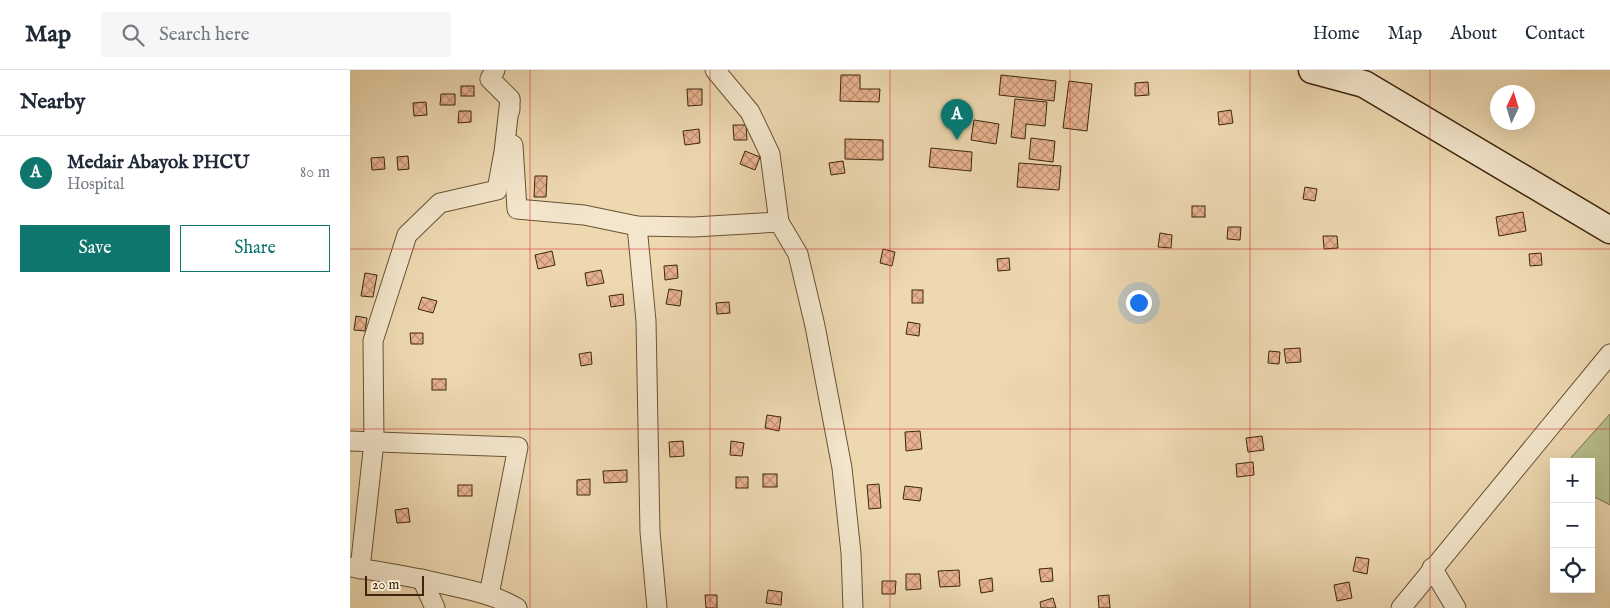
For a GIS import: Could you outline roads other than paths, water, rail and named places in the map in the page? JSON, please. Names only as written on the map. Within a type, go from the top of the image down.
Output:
[{"type":"street","points":[[495,70],[490,78],[510,99],[517,209],[584,215],[637,226],[694,227],[779,222]]},
{"type":"street","points":[[715,70],[750,112],[770,154],[779,222],[798,254],[815,326],[842,468],[851,553],[853,608]]},
{"type":"street","points":[[1312,70],[1364,84],[1610,230]]},
{"type":"street","points":[[510,99],[504,152],[497,190],[440,203],[407,235],[373,341],[374,442],[355,568],[422,579],[489,595],[517,608]]},
{"type":"street","points":[[637,226],[646,321],[650,532],[657,608]]},
{"type":"street","points":[[1401,608],[1610,354]]},
{"type":"street","points":[[350,441],[518,447],[489,595]]},
{"type":"street","points":[[1432,568],[1456,608]]},
{"type":"street","points":[[422,579],[435,608]]},
{"type":"place","name":"Medair Abayok PHCU","points":[[957,140]]}]
